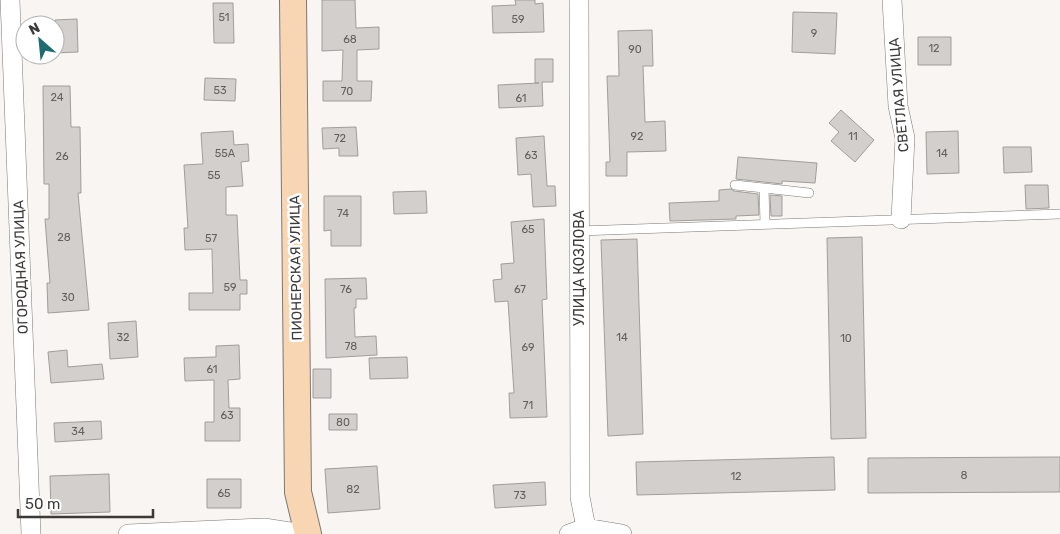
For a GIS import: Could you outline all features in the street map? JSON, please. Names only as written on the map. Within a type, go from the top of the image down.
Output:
[{"type":"street","name":"ОГОРОДНАЯ УЛИЦА","points":[[10,0],[31,534]]},
{"type":"street","name":"ПИОНЕРСКАЯ УЛИЦА","points":[[293,0],[298,492],[308,534]]},
{"type":"street","name":"УЛИЦА КОЗЛОВА","points":[[579,0],[580,497],[582,532]]},
{"type":"street","name":"СВЕТЛАЯ УЛИЦА","points":[[892,0],[898,106],[905,138],[901,219]]},
{"type":"street","points":[[128,534],[264,528],[303,534]]},
{"type":"street","points":[[582,532],[622,534]]},
{"type":"lane","points":[[735,185],[808,193]]},
{"type":"lane","points":[[764,188],[765,224]]},
{"type":"lane","points":[[579,231],[1060,214]]},
{"type":"building","points":[[322,0],[355,0],[356,28],[379,27],[379,49],[357,50],[357,81],[372,81],[371,101],[323,101],[323,81],[342,81],[343,50],[322,51]]},
{"type":"building","points":[[515,0],[535,0],[535,4],[543,3],[544,32],[493,33],[492,6],[516,5]]},
{"type":"building","points":[[213,3],[233,3],[234,43],[214,43]]},
{"type":"building","points":[[793,12],[837,13],[835,54],[792,52]]},
{"type":"building","points":[[77,19],[78,52],[65,53],[65,20]]},
{"type":"building","points":[[652,30],[653,66],[643,66],[645,122],[665,121],[666,151],[627,152],[627,176],[606,176],[606,162],[610,162],[607,76],[619,76],[618,31]]},
{"type":"building","points":[[918,37],[951,37],[951,65],[918,65]]},
{"type":"building","points":[[535,59],[553,59],[553,82],[542,82],[543,106],[499,108],[498,85],[539,83],[535,83]]},
{"type":"building","points":[[205,78],[236,79],[235,101],[204,100]]},
{"type":"building","points":[[43,86],[70,86],[71,127],[80,127],[81,193],[78,193],[89,310],[48,313],[47,283],[50,283],[45,219],[49,219],[49,184],[44,184]]},
{"type":"building","points":[[841,110],[874,140],[855,162],[831,141],[839,132],[829,123]]},
{"type":"building","points":[[356,127],[358,156],[339,156],[339,148],[323,149],[322,128]]},
{"type":"building","points":[[233,131],[234,145],[248,144],[249,161],[241,162],[243,186],[226,187],[226,215],[237,215],[240,280],[247,280],[247,294],[240,294],[240,310],[189,310],[189,293],[213,293],[212,249],[185,250],[184,228],[188,228],[184,165],[203,164],[201,133]]},
{"type":"building","points":[[958,131],[959,173],[927,174],[926,132]]},
{"type":"building","points":[[544,136],[547,186],[555,186],[556,206],[533,207],[531,174],[518,175],[516,138]]},
{"type":"building","points":[[1003,147],[1031,147],[1032,172],[1004,173]]},
{"type":"building","points":[[738,157],[817,163],[815,183],[782,181],[782,184],[736,179]]},
{"type":"building","points":[[1025,185],[1048,185],[1049,208],[1026,209]]},
{"type":"building","points":[[731,189],[758,194],[759,215],[736,216],[736,219],[670,221],[669,203],[719,201],[719,190]]},
{"type":"building","points":[[426,191],[427,213],[394,214],[393,192]]},
{"type":"building","points":[[770,195],[782,196],[782,216],[771,216]]},
{"type":"building","points":[[324,196],[361,196],[361,246],[331,246],[331,230],[324,231]]},
{"type":"building","points":[[544,219],[547,299],[542,300],[547,417],[510,418],[509,393],[514,393],[508,301],[495,302],[493,280],[502,279],[501,264],[514,263],[511,222]]},
{"type":"building","points":[[862,237],[866,438],[831,439],[827,238]]},
{"type":"building","points":[[637,239],[643,434],[608,436],[601,240]]},
{"type":"building","points":[[366,278],[367,299],[356,299],[356,308],[354,308],[355,337],[376,336],[377,355],[326,358],[325,279]]},
{"type":"building","points":[[136,321],[138,357],[110,359],[108,323]]},
{"type":"building","points":[[239,345],[240,379],[228,380],[229,408],[240,408],[240,441],[205,441],[205,422],[214,422],[214,380],[185,381],[184,358],[216,357],[216,346]]},
{"type":"building","points":[[67,350],[68,367],[102,364],[104,379],[51,383],[48,352]]},
{"type":"building","points":[[407,357],[408,378],[370,379],[369,358]]},
{"type":"building","points":[[313,369],[331,369],[331,398],[313,398]]},
{"type":"building","points":[[329,414],[357,414],[357,430],[329,430]]},
{"type":"building","points":[[101,421],[102,439],[55,442],[54,423]]},
{"type":"building","points":[[834,457],[835,490],[637,495],[636,462]]},
{"type":"building","points":[[1060,457],[1060,492],[868,493],[868,458]]},
{"type":"building","points":[[377,466],[380,509],[328,513],[325,469]]},
{"type":"building","points":[[109,474],[110,512],[51,514],[50,476]]},
{"type":"building","points":[[207,479],[241,479],[241,508],[207,508]]},
{"type":"building","points":[[545,482],[546,505],[495,508],[493,485]]}]
